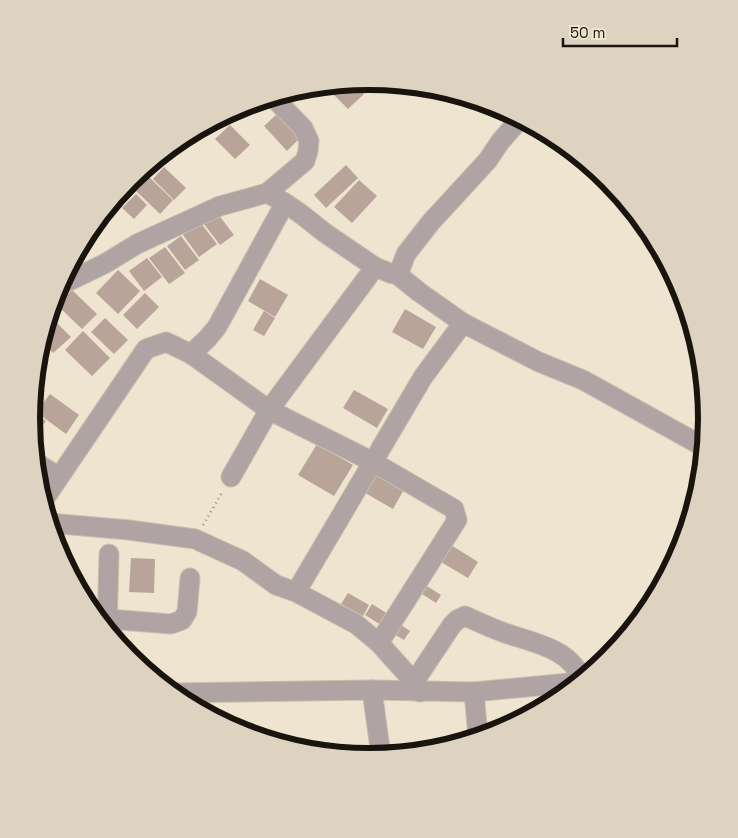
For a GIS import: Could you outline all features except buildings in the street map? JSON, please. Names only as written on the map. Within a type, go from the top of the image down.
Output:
[{"type":"street","points":[[71,280],[106,263],[137,244],[220,206],[268,193],[304,161],[308,151],[309,141],[303,128],[278,103]]},
{"type":"street","points":[[398,274],[406,254],[431,222],[488,160],[515,124]]},
{"type":"street","points":[[268,193],[375,267],[398,274],[419,292],[463,323],[539,362],[583,380],[697,443]]},
{"type":"street","points":[[191,354],[207,339],[216,327],[285,204]]},
{"type":"street","points":[[231,477],[269,410],[375,267]]},
{"type":"street","points":[[296,592],[423,377],[463,323]]},
{"type":"street","points":[[48,492],[146,349],[166,342],[191,354],[269,410],[374,462],[454,509],[457,520],[379,643]]},
{"type":"street","points":[[44,467],[59,477]]},
{"type":"street","points":[[57,524],[129,530],[195,539],[243,561],[276,585],[296,592],[356,624],[379,643],[417,687]]},
{"type":"street","points":[[105,616],[109,554]]},
{"type":"street","points":[[111,623],[171,624],[182,620],[187,612],[190,578]]},
{"type":"street","points":[[417,687],[452,625],[465,616],[507,634],[549,648],[568,659],[579,672]]},
{"type":"street","points":[[186,693],[372,690],[417,687],[474,692],[566,682]]},
{"type":"street","points":[[372,690],[380,748]]},
{"type":"street","points":[[474,692],[477,730]]},
{"type":"path","points":[[195,539],[231,477]]}]
